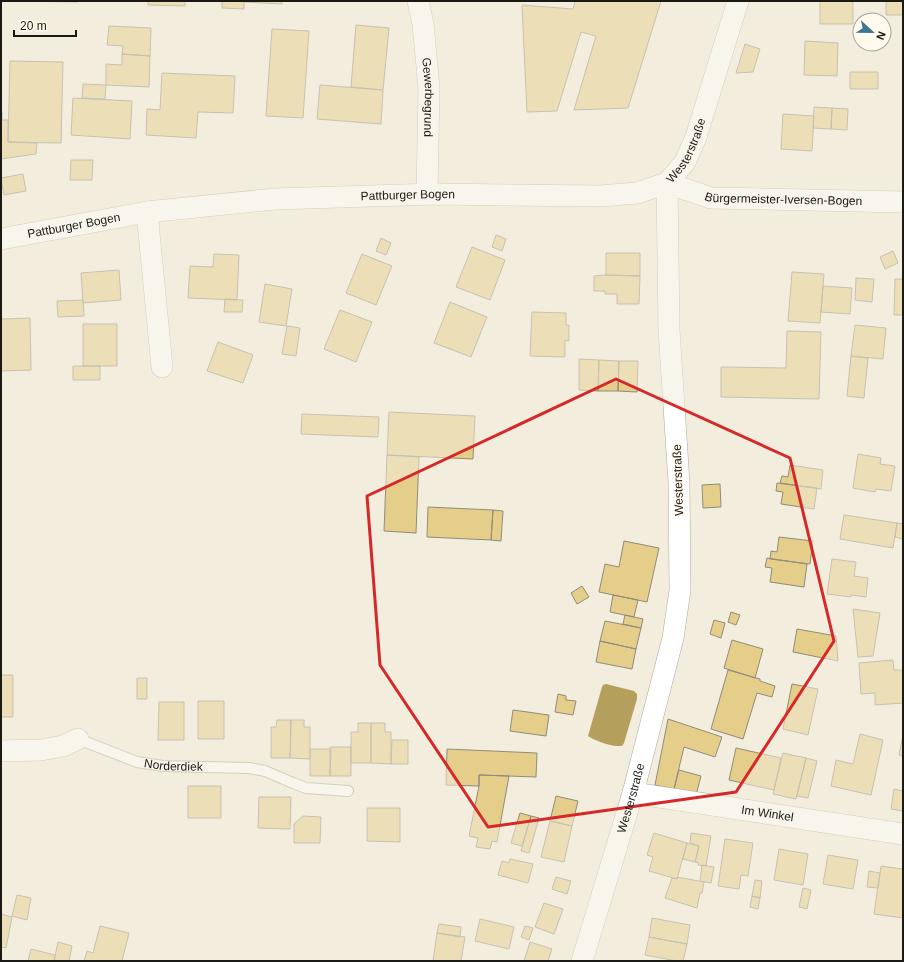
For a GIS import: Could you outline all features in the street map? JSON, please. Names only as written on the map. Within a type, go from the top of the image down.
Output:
[{"type":"street","name":"Gewerbegrund","points":[[418,1],[423,24],[429,88],[427,194]]},
{"type":"street","name":"Westerstraße","points":[[582,961],[633,793],[673,638],[680,590],[679,482],[669,330],[667,183],[685,162],[696,137],[738,1]]},
{"type":"street","name":"Pattburger Bogen","points":[[1,239],[147,212],[275,200],[427,194],[600,196],[638,193],[667,183]]},
{"type":"street","name":"Bürgermeister-Iversen-Bogen","points":[[667,183],[711,198],[903,202]]},
{"type":"street","points":[[147,212],[162,367]]},
{"type":"street","name":"Norderdiek","points":[[1,751],[42,750],[63,746],[78,739]]},
{"type":"street","name":"Im Winkel","points":[[633,793],[903,834]]},
{"type":"lane","name":"Norderdiek","points":[[78,739],[137,762],[163,766],[249,768],[265,771],[293,784],[306,788],[348,791]]},
{"type":"highlighted area","points":[[616,379],[790,458],[834,641],[736,792],[488,827],[380,665],[367,496]]},
{"type":"shaded area","points":[[606,684],[634,691],[637,694],[637,699],[622,746],[608,744],[588,736],[602,687]]},
{"type":"building","points":[[15,1],[78,1],[78,2]]},
{"type":"building","points":[[148,1],[185,1],[185,6],[148,5]]},
{"type":"building","points":[[222,1],[282,1],[282,4],[244,2],[244,9],[222,8]]},
{"type":"building","points":[[575,1],[661,1],[628,108],[574,110],[596,36],[581,32],[557,111],[527,112],[522,5],[573,9]]},
{"type":"building","points":[[820,1],[853,1],[852,24],[820,24]]},
{"type":"building","points":[[886,1],[903,1],[903,15],[892,15],[892,12],[886,12]]},
{"type":"building","points":[[356,25],[389,28],[383,90],[351,87]]},
{"type":"building","points":[[109,26],[151,28],[150,56],[122,54],[123,46],[107,45]]},
{"type":"building","points":[[272,29],[309,31],[303,118],[266,116]]},
{"type":"building","points":[[805,41],[838,43],[837,76],[804,75]]},
{"type":"building","points":[[745,44],[760,49],[753,72],[736,73]]},
{"type":"building","points":[[122,54],[150,56],[149,87],[106,85],[106,64],[122,65]]},
{"type":"building","points":[[10,61],[63,62],[61,143],[8,142]]},
{"type":"building","points":[[850,72],[878,72],[878,89],[850,89]]},
{"type":"building","points":[[162,73],[235,76],[233,113],[198,112],[196,138],[146,135],[147,109],[160,110]]},
{"type":"building","points":[[83,84],[106,85],[105,99],[82,98]]},
{"type":"building","points":[[320,85],[383,90],[381,124],[317,119]]},
{"type":"building","points":[[73,98],[132,101],[130,139],[71,135]]},
{"type":"building","points":[[814,107],[832,108],[831,129],[813,128]]},
{"type":"building","points":[[832,108],[848,109],[847,130],[831,129]]},
{"type":"building","points":[[1,112],[2,120],[8,120],[8,142],[37,143],[36,154],[1,159]]},
{"type":"building","points":[[783,114],[814,116],[812,151],[781,149]]},
{"type":"building","points":[[71,160],[93,160],[92,180],[70,180]]},
{"type":"building","points":[[23,174],[26,191],[4,195],[1,178]]},
{"type":"building","points":[[496,235],[506,239],[502,251],[492,247]]},
{"type":"building","points":[[381,238],[391,243],[386,255],[376,251]]},
{"type":"building","points":[[472,247],[505,260],[490,300],[456,287]]},
{"type":"building","points":[[893,251],[898,263],[885,269],[880,257]]},
{"type":"building","points":[[606,253],[640,253],[640,276],[606,275]]},
{"type":"building","points":[[214,254],[239,255],[237,300],[188,298],[190,266],[213,267]]},
{"type":"building","points":[[362,254],[392,266],[376,305],[346,293]]},
{"type":"building","points":[[119,270],[121,300],[83,303],[81,273]]},
{"type":"building","points":[[792,272],[824,274],[820,323],[788,321]]},
{"type":"building","points":[[594,276],[640,276],[639,304],[617,304],[617,294],[605,294],[605,291],[594,291]]},
{"type":"building","points":[[856,278],[874,279],[872,302],[855,300]]},
{"type":"building","points":[[895,279],[903,279],[903,315],[894,315]]},
{"type":"building","points":[[265,284],[292,289],[286,326],[259,322]]},
{"type":"building","points":[[823,286],[852,288],[850,314],[821,312]]},
{"type":"building","points":[[225,299],[243,300],[242,312],[224,312]]},
{"type":"building","points":[[83,300],[84,316],[58,317],[57,301]]},
{"type":"building","points":[[450,302],[487,317],[471,357],[434,343]]},
{"type":"building","points":[[340,310],[372,322],[356,362],[324,349]]},
{"type":"building","points":[[532,312],[566,313],[566,325],[569,325],[569,341],[565,340],[565,357],[530,356]]},
{"type":"building","points":[[30,318],[31,370],[1,371],[1,319]]},
{"type":"building","points":[[83,324],[117,324],[117,366],[83,366]]},
{"type":"building","points":[[855,325],[886,328],[883,359],[851,356]]},
{"type":"building","points":[[287,326],[300,328],[296,356],[282,354]]},
{"type":"building","points":[[787,331],[821,332],[819,399],[721,397],[721,367],[786,368]]},
{"type":"building","points":[[218,342],[253,355],[243,383],[207,371]]},
{"type":"building","points":[[851,356],[868,358],[864,398],[847,396]]},
{"type":"building","points":[[579,359],[599,360],[598,391],[579,390]]},
{"type":"building","points":[[599,360],[619,361],[618,391],[598,391]]},
{"type":"building","points":[[619,361],[638,361],[637,392],[618,391]]},
{"type":"building","points":[[73,366],[100,366],[100,380],[73,380]]},
{"type":"building","points":[[389,412],[475,416],[473,459],[387,455]]},
{"type":"building","points":[[302,414],[379,417],[378,437],[301,434]]},
{"type":"building","points":[[858,454],[881,458],[880,464],[895,466],[891,491],[876,489],[875,492],[853,488]]},
{"type":"building","points":[[387,455],[419,457],[416,533],[384,531]]},
{"type":"building","points":[[790,465],[823,470],[821,489],[780,483],[782,476],[788,477]]},
{"type":"building","points":[[777,483],[817,488],[814,509],[781,504],[783,492],[776,491]]},
{"type":"building","points":[[720,484],[721,507],[703,508],[702,485]]},
{"type":"building","points":[[428,507],[493,510],[491,540],[427,537]]},
{"type":"building","points":[[493,510],[503,511],[501,541],[491,540]]},
{"type":"building","points":[[844,515],[897,523],[893,548],[840,539]]},
{"type":"building","points":[[897,523],[903,524],[903,539],[895,537]]},
{"type":"building","points":[[779,537],[813,541],[810,564],[770,559],[771,551],[777,552]]},
{"type":"building","points":[[624,541],[659,548],[647,602],[599,592],[605,564],[619,567]]},
{"type":"building","points":[[767,558],[807,564],[804,587],[770,582],[772,568],[765,567]]},
{"type":"building","points":[[832,559],[856,562],[854,576],[868,578],[866,597],[827,594]]},
{"type":"building","points":[[582,586],[589,597],[577,604],[571,593]]},
{"type":"building","points":[[613,595],[638,600],[634,617],[610,612]]},
{"type":"building","points":[[853,609],[880,613],[873,656],[858,657]]},
{"type":"building","points":[[731,612],[740,615],[736,625],[728,622]]},
{"type":"building","points":[[625,615],[643,619],[641,628],[623,624]]},
{"type":"building","points":[[714,620],[725,623],[721,638],[710,634]]},
{"type":"building","points":[[605,621],[641,628],[636,649],[600,641]]},
{"type":"building","points":[[797,629],[836,636],[838,661],[793,652]]},
{"type":"building","points":[[732,640],[763,649],[755,678],[724,668]]},
{"type":"building","points":[[600,641],[636,649],[632,669],[596,662]]},
{"type":"building","points":[[893,660],[894,670],[903,670],[903,703],[875,705],[875,693],[861,694],[859,663]]},
{"type":"building","points":[[728,670],[760,679],[760,681],[775,686],[772,697],[757,693],[743,739],[711,729]]},
{"type":"building","points":[[1,675],[13,675],[13,717],[1,717]]},
{"type":"building","points":[[137,678],[147,678],[147,699],[137,699]]},
{"type":"building","points":[[792,684],[818,689],[808,735],[783,729]]},
{"type":"building","points":[[558,694],[566,696],[566,700],[576,701],[573,715],[555,712]]},
{"type":"building","points":[[198,701],[224,701],[224,739],[198,739]]},
{"type":"building","points":[[159,702],[184,702],[184,740],[158,740]]},
{"type":"building","points":[[513,710],[549,715],[546,736],[510,731]]},
{"type":"building","points":[[668,719],[722,737],[715,757],[684,747],[674,789],[655,785]]},
{"type":"building","points":[[277,720],[291,720],[290,758],[271,758],[271,727],[276,727]]},
{"type":"building","points":[[291,720],[304,720],[304,727],[310,727],[310,759],[290,758]]},
{"type":"building","points":[[358,723],[371,723],[371,763],[351,763],[351,732],[358,732]]},
{"type":"building","points":[[371,723],[385,723],[385,732],[391,732],[391,764],[371,763]]},
{"type":"building","points":[[860,734],[883,740],[871,795],[831,786],[836,760],[853,764]]},
{"type":"building","points":[[903,735],[903,756],[899,755]]},
{"type":"building","points":[[392,740],[408,740],[408,764],[391,764]]},
{"type":"building","points":[[330,747],[351,747],[351,776],[330,776]]},
{"type":"building","points":[[736,748],[781,758],[774,790],[729,780]]},
{"type":"building","points":[[310,749],[331,749],[330,776],[310,776]]},
{"type":"building","points":[[447,749],[537,753],[536,777],[479,775],[479,786],[446,785]]},
{"type":"building","points":[[783,753],[806,758],[796,799],[773,794]]},
{"type":"building","points":[[806,758],[817,761],[808,798],[797,796]]},
{"type":"building","points":[[679,770],[701,776],[696,795],[674,789]]},
{"type":"building","points":[[479,775],[509,776],[497,842],[492,841],[490,849],[476,847],[478,838],[469,836],[479,786]]},
{"type":"building","points":[[188,786],[221,786],[221,818],[188,818]]},
{"type":"building","points":[[894,789],[903,791],[903,811],[891,809]]},
{"type":"building","points":[[556,796],[578,801],[572,826],[550,821]]},
{"type":"building","points":[[259,797],[291,797],[290,829],[258,828]]},
{"type":"building","points":[[367,808],[400,808],[400,842],[367,841]]},
{"type":"building","points":[[520,813],[531,816],[522,846],[511,843]]},
{"type":"building","points":[[303,816],[321,817],[320,843],[294,843],[294,824]]},
{"type":"building","points":[[531,816],[539,818],[529,853],[521,851]]},
{"type":"building","points":[[550,821],[572,826],[564,862],[541,857]]},
{"type":"building","points":[[654,833],[687,843],[677,879],[649,871],[653,857],[647,855]]},
{"type":"building","points":[[691,833],[711,836],[706,866],[698,865],[699,863],[695,862],[699,846],[690,843]]},
{"type":"building","points":[[725,839],[753,843],[748,876],[741,875],[739,889],[718,886]]},
{"type":"building","points":[[687,843],[699,846],[695,862],[683,859]]},
{"type":"building","points":[[779,849],[808,854],[803,885],[774,880]]},
{"type":"building","points":[[828,855],[858,860],[853,889],[823,884]]},
{"type":"building","points":[[510,859],[533,864],[528,883],[498,875],[502,861],[509,863]]},
{"type":"building","points":[[702,865],[714,867],[711,883],[700,881]]},
{"type":"building","points":[[881,866],[903,869],[903,918],[874,914]]},
{"type":"building","points":[[869,871],[880,873],[878,888],[867,887]]},
{"type":"building","points":[[556,877],[571,881],[567,894],[552,889]]},
{"type":"building","points":[[677,877],[704,882],[697,908],[665,898],[672,878],[677,879]]},
{"type":"building","points":[[755,880],[762,881],[760,898],[752,896]]},
{"type":"building","points":[[803,888],[811,890],[807,909],[799,907]]},
{"type":"building","points":[[17,895],[31,898],[27,920],[12,916]]},
{"type":"building","points":[[752,896],[760,898],[758,909],[750,907]]},
{"type":"building","points":[[544,903],[563,909],[554,934],[535,927]]},
{"type":"building","points":[[1,914],[12,917],[6,948],[1,947]]},
{"type":"building","points":[[652,918],[690,925],[687,944],[649,937]]},
{"type":"building","points":[[480,919],[514,927],[509,949],[475,941]]},
{"type":"building","points":[[439,924],[461,927],[460,937],[437,933]]},
{"type":"building","points":[[100,926],[129,933],[122,961],[84,961],[87,951],[93,953]]},
{"type":"building","points":[[525,926],[533,928],[529,940],[521,937]]},
{"type":"building","points":[[437,933],[465,937],[461,961],[433,961]]},
{"type":"building","points":[[649,937],[687,944],[683,961],[645,955]]},
{"type":"building","points":[[58,942],[72,946],[69,961],[54,961]]},
{"type":"building","points":[[530,942],[552,949],[548,961],[524,961]]},
{"type":"building","points":[[31,949],[55,955],[54,961],[28,961]]}]
